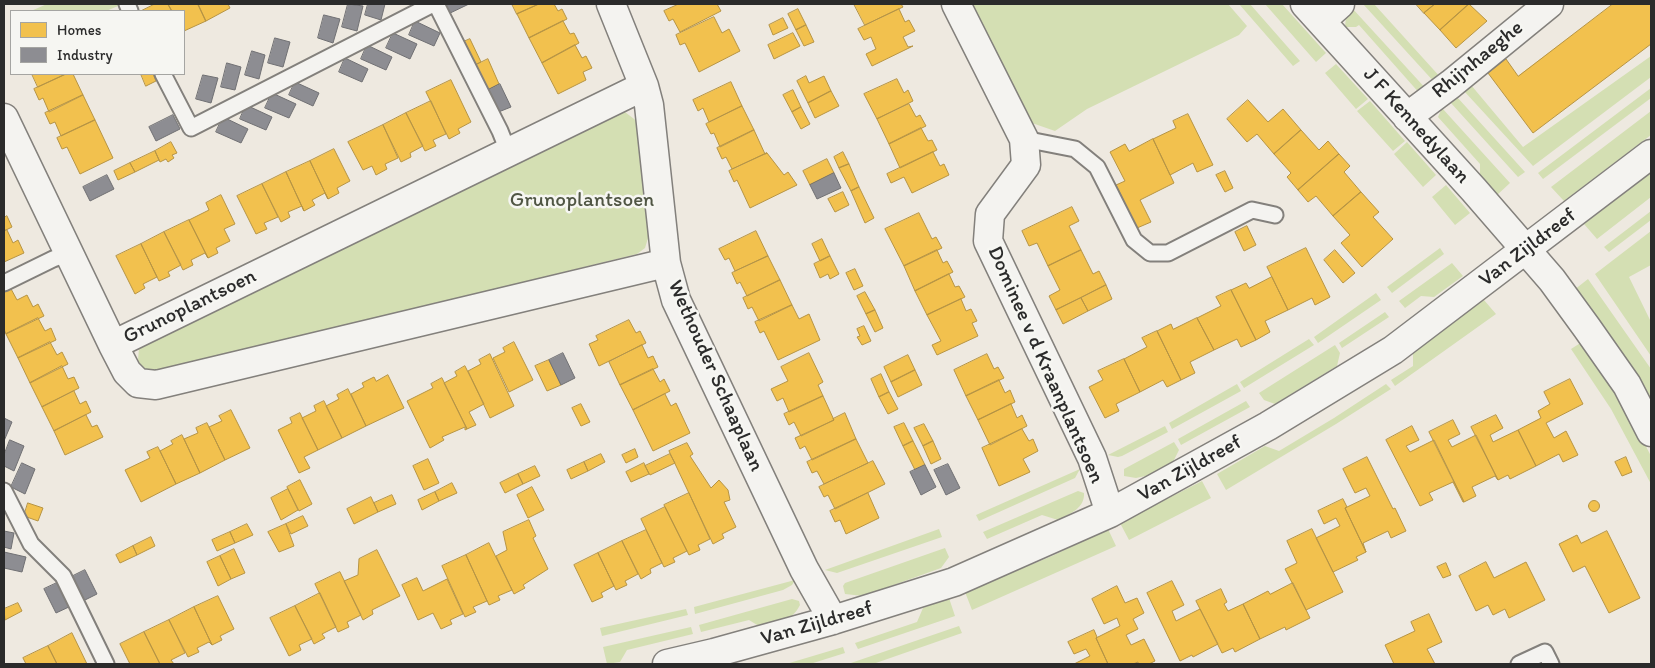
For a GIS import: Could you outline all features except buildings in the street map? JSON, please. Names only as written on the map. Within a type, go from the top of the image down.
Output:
[{"type":"street","name":"Wethouder Schaaplaan","points":[[611,4],[644,86],[649,104],[666,263],[676,300],[804,569],[833,620]]},
{"type":"street","name":"Dominee v d Kraanplantsoen","points":[[956,4],[1024,139],[1026,165],[990,214],[988,242],[1092,458],[1110,513]]},
{"type":"street","name":"Rhijnhaeghe","points":[[1407,117],[1451,84],[1549,4]]},
{"type":"street","name":"J F Kennedylaan","points":[[1322,10],[1407,117],[1474,190],[1552,280],[1627,385],[1651,432]]},
{"type":"street","name":"Grunoplantsoen","points":[[113,345],[644,86]]},
{"type":"street","name":"Grunoplantsoen","points":[[4,118],[113,345],[127,372],[138,384],[156,385],[666,263]]},
{"type":"street","name":"Van Zijldreef","points":[[667,664],[833,620],[954,582],[1110,513],[1268,426],[1393,350],[1651,154]]},
{"type":"lane","points":[[164,75],[191,128],[435,4],[500,131],[508,151]]},
{"type":"lane","points":[[1024,139],[1075,149],[1097,167],[1134,240],[1150,253],[1168,254],[1252,210],[1275,215]]},
{"type":"lane","points":[[4,282],[53,259],[69,254]]},
{"type":"lane","points":[[4,491],[30,544],[63,576],[106,664]]},
{"type":"lane","points":[[1519,664],[1545,652],[1551,664]]},
{"type":"green space","points":[[47,4],[123,4],[108,10],[33,10]]},
{"type":"green space","points":[[968,4],[1228,4],[1247,26],[1239,35],[1087,109],[1055,131],[1032,123],[1022,113]]},
{"type":"green space","points":[[1239,4],[1250,4],[1300,61],[1293,66]]},
{"type":"green space","points":[[1265,4],[1282,4],[1326,53],[1316,62]]},
{"type":"green space","points":[[1363,4],[1374,4],[1442,79],[1436,84]]},
{"type":"green space","points":[[1352,8],[1428,91],[1421,95],[1359,25],[1356,27],[1345,27],[1346,17]]},
{"type":"green space","points":[[1651,56],[1651,77],[1533,166],[1464,91],[1471,85],[1523,147]]},
{"type":"green space","points":[[1336,64],[1368,99],[1356,109],[1325,73]]},
{"type":"green space","points":[[1651,88],[1651,98],[1543,179],[1538,173]]},
{"type":"green space","points":[[1457,97],[1525,172],[1518,177],[1450,102]]},
{"type":"green space","points":[[1370,101],[1405,141],[1393,151],[1357,111]]},
{"type":"green space","points":[[1442,108],[1510,183],[1496,196],[1480,179],[1480,164],[1438,117]]},
{"type":"green space","name":"Grunoplantsoen","points":[[621,109],[642,125],[649,235],[645,248],[637,254],[154,373],[142,369],[138,360],[139,348],[153,337]]},
{"type":"green space","points":[[1651,111],[1651,135],[1564,201],[1551,187]]},
{"type":"green space","points":[[1407,142],[1436,175],[1423,187],[1394,154]]},
{"type":"green space","points":[[1651,173],[1651,197],[1597,239],[1584,224]]},
{"type":"green space","points":[[1446,185],[1470,213],[1455,225],[1432,197]]},
{"type":"green space","points":[[1651,211],[1651,220],[1609,252],[1604,247]]},
{"type":"green space","points":[[1651,231],[1651,265],[1629,277],[1651,322],[1651,356],[1595,274]]},
{"type":"green space","points":[[1440,248],[1444,254],[1392,293],[1387,287]]},
{"type":"green space","points":[[1452,263],[1463,276],[1434,297],[1421,296],[1405,308],[1399,301]]},
{"type":"green space","points":[[1588,279],[1651,369],[1651,402],[1626,361],[1574,290]]},
{"type":"green space","points":[[1376,293],[1381,300],[1318,343],[1314,337]]},
{"type":"green space","points":[[1484,300],[1496,314],[1395,386],[1391,380],[1413,366],[1413,351]]},
{"type":"green space","points":[[1385,312],[1389,317],[1342,348],[1339,343]]},
{"type":"green space","points":[[1309,339],[1314,345],[1244,388],[1240,382]]},
{"type":"green space","points":[[1582,342],[1632,420],[1651,456],[1651,484],[1611,409],[1571,349]]},
{"type":"green space","points":[[1335,345],[1340,353],[1337,366],[1275,404],[1264,400],[1259,393]]},
{"type":"green space","points":[[1237,384],[1241,391],[1172,429],[1169,423]]},
{"type":"green space","points":[[1386,384],[1391,389],[1226,490],[1217,474],[1265,446],[1279,451]]},
{"type":"green space","points":[[1246,401],[1250,407],[1181,445],[1178,439]]},
{"type":"green space","points":[[1165,426],[1168,432],[1122,456],[1108,455]]},
{"type":"green space","points":[[1174,442],[1179,450],[1173,462],[1150,475],[1136,478],[1124,476],[1124,469]]},
{"type":"green space","points":[[1080,469],[1075,478],[979,521],[976,515]]},
{"type":"green space","points":[[1202,481],[1211,498],[1129,540],[1120,523]]},
{"type":"green space","points":[[1078,491],[1084,493],[1082,503],[1076,510],[1058,520],[1042,515],[987,539],[983,532]]},
{"type":"green space","points":[[939,529],[942,537],[837,573],[825,570]]},
{"type":"green space","points":[[1108,529],[1116,546],[972,610],[965,592],[1052,556]]},
{"type":"green space","points":[[945,548],[949,557],[941,568],[863,596],[845,594],[843,586],[845,583]]},
{"type":"green space","points":[[795,580],[792,585],[783,590],[695,614],[694,607]]},
{"type":"green space","points":[[949,598],[955,616],[858,649],[855,643],[917,622],[923,608]]},
{"type":"green space","points":[[792,599],[799,601],[800,605],[793,615],[779,623],[762,628],[749,620],[701,632],[699,625]]},
{"type":"green space","points":[[686,609],[688,615],[602,636],[600,628]]},
{"type":"green space","points":[[959,626],[962,633],[873,664],[848,664]]},
{"type":"green space","points":[[691,627],[693,634],[627,650],[620,662],[607,664],[603,647]]},
{"type":"green space","points":[[843,647],[845,653],[810,664],[786,664]]}]
